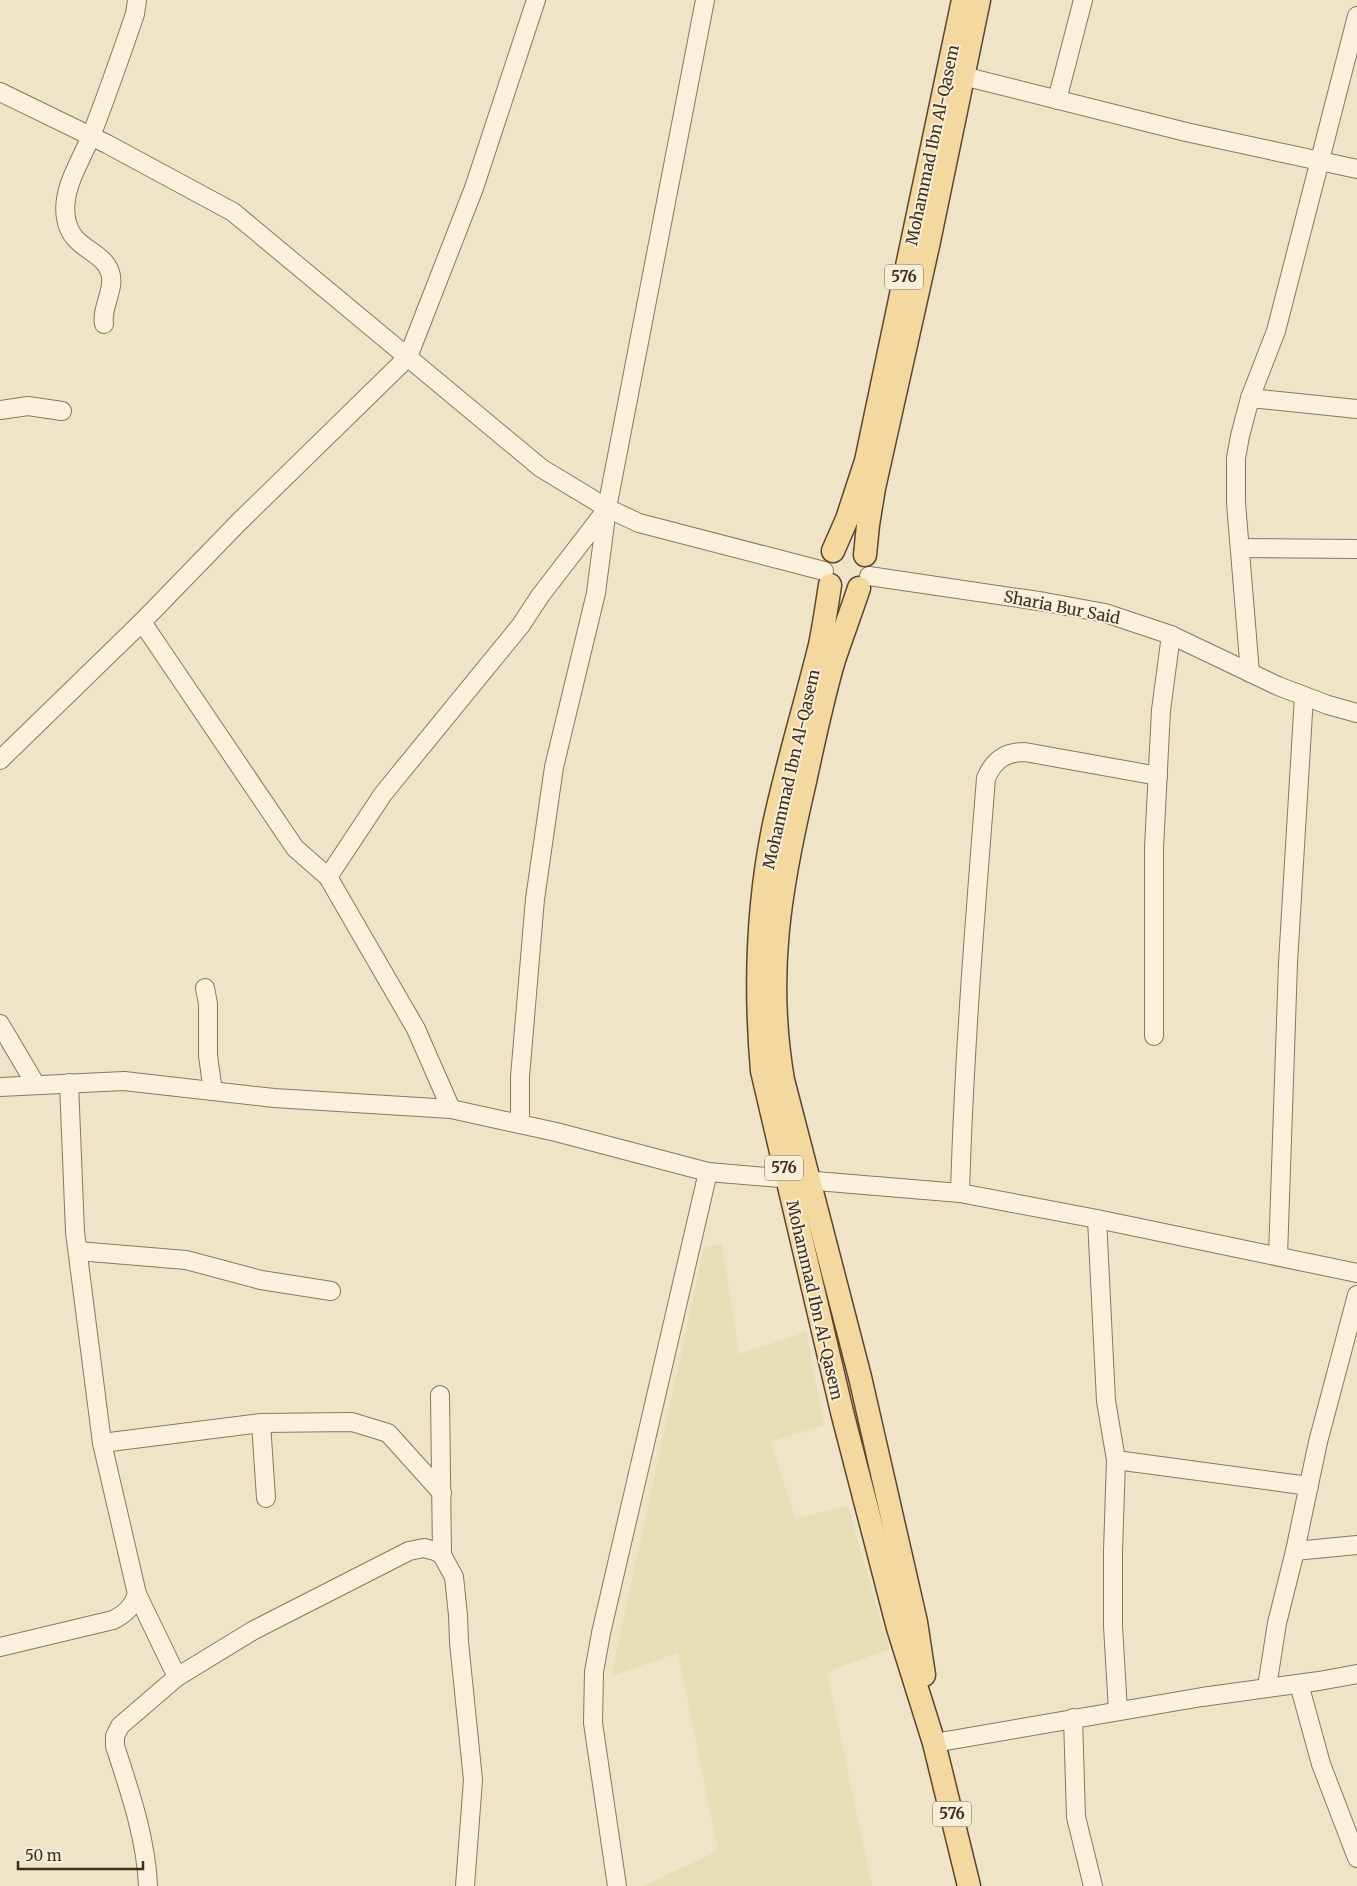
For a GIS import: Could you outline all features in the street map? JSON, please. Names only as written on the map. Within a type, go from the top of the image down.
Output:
[{"type":"main road","name":"Mohammad Ibn Al-Qasem","points":[[963,0],[866,461],[829,569],[820,643],[773,829],[762,905],[758,983],[762,1071],[786,1178],[842,1412],[898,1628],[934,1743],[970,1886]]},
{"type":"main road","name":"Mohammad Ibn Al-Qasem","points":[[934,1743],[916,1622],[860,1376],[783,1080],[777,1047],[774,1007],[774,963],[778,920],[788,859],[834,660],[864,573],[868,525],[874,488],[928,246],[979,0]]},
{"type":"main road","points":[[846,546],[860,550],[864,573],[844,592],[836,589],[829,569],[846,546]]},
{"type":"street","points":[[104,324],[104,311],[111,283],[110,271],[100,259],[72,235],[67,224],[65,207],[69,186],[91,136],[135,14],[137,0]]},
{"type":"street","points":[[0,760],[142,622],[239,522],[408,357],[474,188],[536,0]]},
{"type":"street","points":[[520,1124],[520,1077],[535,899],[554,767],[596,593],[607,508],[705,0]]},
{"type":"street","points":[[1057,100],[1083,0]]},
{"type":"street","points":[[1250,673],[1236,503],[1236,466],[1240,436],[1250,398],[1276,332],[1357,16]]},
{"type":"street","points":[[963,76],[1186,132],[1357,169]]},
{"type":"street","points":[[0,92],[91,136],[232,212],[540,468],[607,508],[639,523],[829,569]]},
{"type":"street","points":[[1250,398],[1357,409]]},
{"type":"street","points":[[0,410],[28,406],[62,411]]},
{"type":"street","points":[[328,876],[383,794],[522,625],[540,596],[607,508]]},
{"type":"street","points":[[1240,548],[1357,549]]},
{"type":"street","name":"Sharia Bur Said","points":[[864,573],[1105,613],[1171,635],[1250,673],[1304,696],[1357,714]]},
{"type":"street","points":[[142,622],[295,848],[328,876],[416,1029],[451,1109]]},
{"type":"street","points":[[1154,1036],[1154,848],[1161,710],[1171,635]]},
{"type":"street","points":[[1278,1256],[1288,963],[1304,696]]},
{"type":"street","points":[[960,1193],[963,1097],[970,986],[988,772],[999,759],[1007,754],[1025,752],[1158,776]]},
{"type":"street","points":[[205,988],[208,1004],[208,1056],[213,1091]]},
{"type":"street","points":[[0,1024],[36,1085]]},
{"type":"street","points":[[0,1087],[124,1081],[274,1098],[451,1109],[520,1124],[708,1172],[960,1193],[1097,1219],[1357,1273]]},
{"type":"street","points":[[69,1083],[76,1232],[102,1444],[137,1594],[177,1676]]},
{"type":"street","points":[[617,1886],[596,1748],[593,1714],[594,1672],[600,1633],[708,1172]]},
{"type":"street","points":[[1097,1219],[1106,1401],[1116,1460],[1113,1626],[1118,1711]]},
{"type":"street","points":[[78,1250],[186,1260],[261,1280],[331,1291]]},
{"type":"street","points":[[1267,1687],[1277,1623],[1295,1551],[1318,1442],[1357,1295]]},
{"type":"street","points":[[440,1395],[442,1555],[454,1577],[458,1615],[458,1642],[473,1780],[465,1886]]},
{"type":"street","points":[[102,1444],[261,1423],[352,1422],[388,1433],[442,1493]]},
{"type":"street","points":[[261,1423],[266,1498]]},
{"type":"street","points":[[1116,1460],[1309,1486]]},
{"type":"street","points":[[1295,1551],[1357,1545]]},
{"type":"street","points":[[148,1886],[147,1871],[135,1809],[115,1746],[115,1736],[120,1726],[177,1676],[254,1630],[409,1551],[424,1548],[442,1555]]},
{"type":"street","points":[[0,1647],[113,1620],[128,1610],[134,1603],[137,1594]]},
{"type":"street","points":[[934,1743],[1073,1718],[1357,1674]]},
{"type":"street","points":[[1299,1684],[1321,1764],[1357,1858]]},
{"type":"street","points":[[1073,1718],[1076,1818],[1093,1886]]},
{"type":"shaded area","points":[[722,1244],[739,1354],[806,1332],[824,1425],[771,1442],[795,1518],[848,1506],[889,1649],[827,1672],[872,1886],[642,1886],[718,1851],[678,1653],[611,1676],[704,1248]]}]
